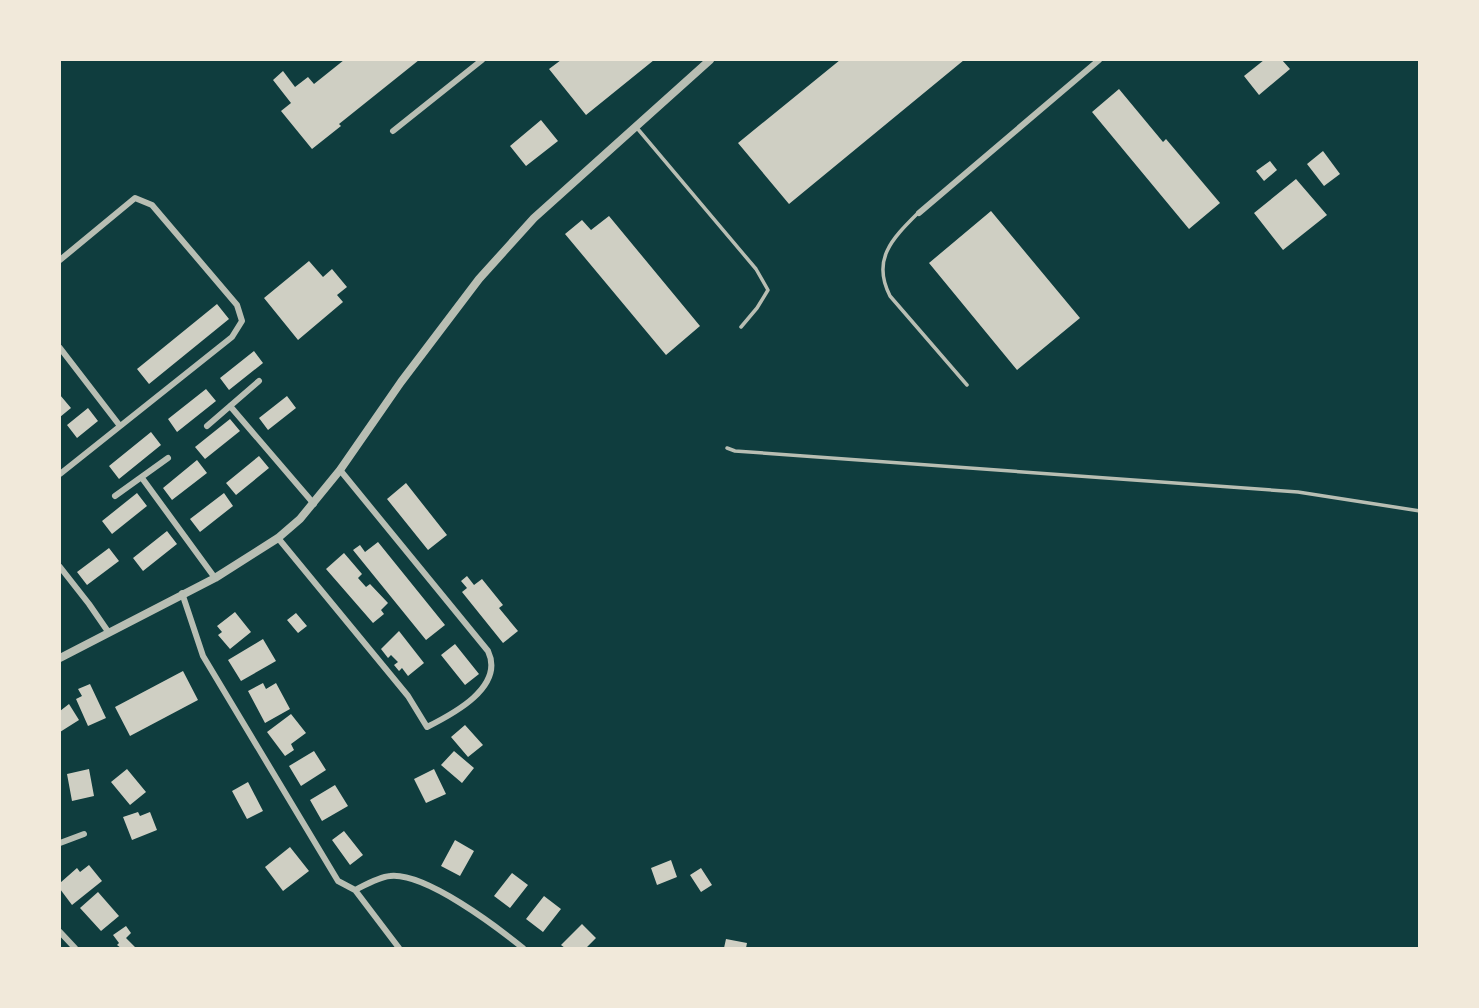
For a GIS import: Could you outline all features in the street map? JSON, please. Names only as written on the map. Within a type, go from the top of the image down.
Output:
[{"type":"street","points":[[393,131],[482,60]]},
{"type":"street","points":[[60,658],[215,578],[278,538],[314,504],[479,279],[534,218],[710,60]]},
{"type":"street","points":[[919,213],[1099,60]]},
{"type":"street","points":[[60,260],[135,198],[152,205],[237,305],[242,321],[232,337],[60,474]]},
{"type":"street","points":[[60,348],[120,426]]},
{"type":"street","points":[[207,426],[259,381]]},
{"type":"street","points":[[230,406],[314,504]]},
{"type":"street","points":[[115,496],[168,458]]},
{"type":"street","points":[[278,538],[408,696],[427,727],[448,717],[488,683],[492,660],[482,642],[340,470]]},
{"type":"street","points":[[142,478],[215,578]]},
{"type":"street","points":[[60,567],[109,633]]},
{"type":"street","points":[[182,593],[203,656],[338,881],[355,890],[399,948]]},
{"type":"street","points":[[60,844],[84,834]]},
{"type":"street","points":[[355,890],[390,876],[412,879],[447,895],[523,948]]},
{"type":"street","points":[[60,932],[75,948]]},
{"type":"lane","points":[[636,126],[756,269],[768,290],[741,327]]},
{"type":"lane","points":[[919,213],[900,231],[885,254],[882,273],[884,285],[890,296],[967,385]]},
{"type":"lane","points":[[727,448],[735,451],[1298,492],[1419,511]]},
{"type":"building","points":[[344,60],[419,60],[312,149],[281,111],[291,103],[273,80],[283,71],[295,87],[308,77],[314,84]]},
{"type":"building","points":[[561,60],[654,60],[586,115],[549,69]]},
{"type":"building","points":[[840,60],[964,60],[789,204],[738,143]]},
{"type":"building","points":[[1264,60],[1282,60],[1290,69],[1259,95],[1244,76]]},
{"type":"building","points":[[1119,89],[1163,142],[1166,139],[1220,203],[1189,229],[1092,112]]},
{"type":"building","points":[[541,120],[558,141],[526,166],[510,146]]},
{"type":"building","points":[[1323,151],[1340,174],[1324,186],[1307,164]]},
{"type":"building","points":[[1270,161],[1277,170],[1264,181],[1256,171]]},
{"type":"building","points":[[1296,179],[1327,215],[1283,250],[1254,213]]},
{"type":"building","points":[[991,211],[1080,318],[1017,370],[929,263]]},
{"type":"building","points":[[609,216],[700,326],[666,355],[565,234],[582,220],[591,230]]},
{"type":"building","points":[[309,261],[323,277],[332,269],[347,287],[337,295],[343,302],[298,340],[264,298]]},
{"type":"building","points":[[217,304],[229,319],[149,384],[137,369]]},
{"type":"building","points":[[254,351],[263,363],[229,390],[220,378]]},
{"type":"building","points":[[206,389],[216,401],[177,432],[168,419]]},
{"type":"building","points":[[60,395],[71,408],[60,417]]},
{"type":"building","points":[[287,396],[296,408],[268,430],[259,418]]},
{"type":"building","points":[[88,408],[98,421],[77,438],[67,425]]},
{"type":"building","points":[[230,419],[240,431],[205,459],[195,447]]},
{"type":"building","points":[[151,432],[161,445],[119,479],[109,466]]},
{"type":"building","points":[[259,456],[269,468],[236,495],[226,483]]},
{"type":"building","points":[[197,460],[207,473],[172,500],[163,488]]},
{"type":"building","points":[[406,483],[447,535],[428,550],[387,499]]},
{"type":"building","points":[[137,493],[147,506],[112,534],[102,521]]},
{"type":"building","points":[[224,493],[233,506],[200,532],[190,519]]},
{"type":"building","points":[[167,531],[177,544],[143,571],[133,558]]},
{"type":"building","points":[[378,542],[445,625],[426,640],[353,550],[360,545],[365,552]]},
{"type":"building","points":[[109,548],[119,561],[87,585],[77,572]]},
{"type":"building","points":[[344,553],[362,574],[358,578],[366,587],[370,584],[388,603],[381,610],[384,614],[373,623],[326,569]]},
{"type":"building","points":[[467,576],[474,585],[482,579],[503,605],[499,608],[518,631],[503,643],[462,592],[467,588],[461,581]]},
{"type":"building","points":[[235,612],[251,632],[230,649],[218,635],[222,632],[217,626]]},
{"type":"building","points":[[296,613],[307,626],[298,633],[287,620]]},
{"type":"building","points":[[399,631],[424,663],[408,676],[402,668],[399,671],[394,665],[398,662],[391,655],[388,658],[381,649]]},
{"type":"building","points":[[263,639],[276,661],[241,681],[228,660]]},
{"type":"building","points":[[455,644],[479,674],[465,685],[441,655]]},
{"type":"building","points":[[183,671],[198,700],[130,736],[115,707]]},
{"type":"building","points":[[263,683],[266,689],[276,683],[290,709],[265,723],[248,691]]},
{"type":"building","points":[[90,684],[106,718],[88,726],[76,699],[82,696],[78,689]]},
{"type":"building","points":[[69,704],[79,720],[60,732],[60,711]]},
{"type":"building","points":[[291,714],[306,733],[291,744],[294,750],[285,756],[267,732]]},
{"type":"building","points":[[465,725],[483,745],[468,757],[451,737]]},
{"type":"building","points":[[314,751],[326,770],[301,786],[289,766]]},
{"type":"building","points":[[454,751],[474,768],[462,783],[441,765]]},
{"type":"building","points":[[89,769],[94,796],[72,801],[67,774]]},
{"type":"building","points":[[127,769],[146,792],[130,805],[111,782]]},
{"type":"building","points":[[434,769],[446,794],[426,803],[414,779]]},
{"type":"building","points":[[248,782],[263,811],[247,819],[232,791]]},
{"type":"building","points":[[335,785],[348,806],[322,821],[310,800]]},
{"type":"building","points":[[138,812],[140,816],[150,812],[157,830],[132,840],[123,817]]},
{"type":"building","points":[[344,831],[363,855],[350,865],[332,840]]},
{"type":"building","points":[[455,840],[474,851],[460,876],[441,866]]},
{"type":"building","points":[[290,847],[309,871],[283,891],[265,867]]},
{"type":"building","points":[[671,860],[677,877],[657,885],[651,868]]},
{"type":"building","points":[[89,865],[102,881],[72,905],[60,889],[60,883],[77,868],[80,872]]},
{"type":"building","points":[[701,868],[712,885],[701,892],[690,875]]},
{"type":"building","points":[[512,873],[528,885],[510,908],[494,896]]},
{"type":"building","points":[[98,892],[119,916],[101,931],[80,908]]},
{"type":"building","points":[[544,896],[561,909],[543,932],[526,919]]},
{"type":"building","points":[[582,924],[596,938],[586,948],[565,948],[561,945]]},
{"type":"building","points":[[126,926],[131,933],[126,938],[136,948],[121,948],[117,945],[119,943],[113,935]]},
{"type":"building","points":[[726,939],[747,943],[746,948],[724,948]]}]
